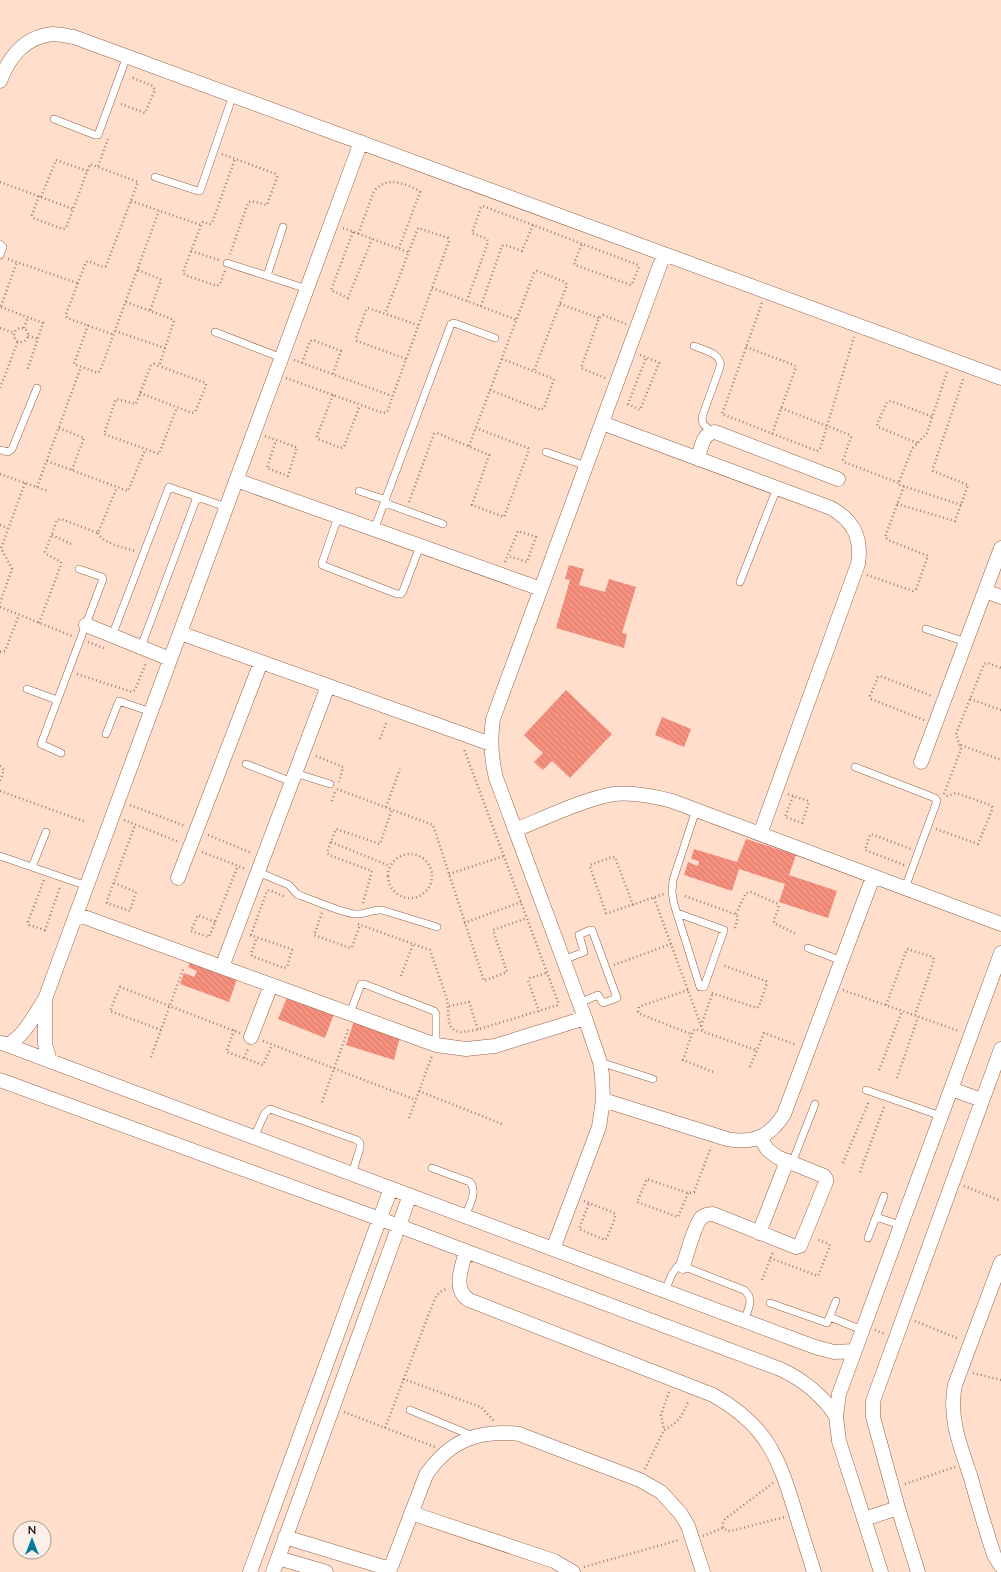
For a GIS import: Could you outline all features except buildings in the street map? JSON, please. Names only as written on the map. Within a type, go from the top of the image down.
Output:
[{"type":"street","points":[[0,81],[4,70],[15,52],[32,39],[53,34],[74,37],[1001,378]]},
{"type":"street","points":[[3,1043],[14,1041],[24,1032],[45,999],[361,142]]},
{"type":"street","points":[[553,1249],[598,1127],[603,1100],[603,1088],[600,1062],[496,778],[492,761],[491,744],[493,719],[664,254]]},
{"type":"street","points":[[602,423],[831,508],[841,514],[855,531],[859,542],[860,553],[856,570],[760,834]]},
{"type":"street","points":[[698,458],[705,437],[712,432],[838,479]]},
{"type":"street","points":[[236,480],[541,589]]},
{"type":"street","points":[[921,762],[1001,548]]},
{"type":"street","points":[[985,591],[1001,597]]},
{"type":"street","points":[[86,625],[170,659]]},
{"type":"street","points":[[180,633],[491,744]]},
{"type":"street","points":[[178,878],[261,662]]},
{"type":"street","points":[[222,967],[328,686]]},
{"type":"street","points":[[516,830],[596,798],[615,794],[653,796],[696,810],[1001,924]]},
{"type":"street","points":[[603,1100],[715,1136],[738,1141],[749,1141],[770,1132],[778,1124],[784,1114],[873,877]]},
{"type":"street","points":[[76,914],[436,1044],[466,1049],[495,1046],[584,1018]]},
{"type":"street","points":[[881,1572],[842,1454],[836,1416],[839,1394],[1001,953]]},
{"type":"street","points":[[251,1037],[271,985]]},
{"type":"street","points":[[45,999],[44,1040],[45,1049],[50,1061]]},
{"type":"street","points":[[3,1043],[824,1350],[834,1352],[854,1351]]},
{"type":"street","points":[[918,1572],[898,1508],[873,1417],[873,1401],[1001,1049]]},
{"type":"street","points":[[0,1080],[399,1226],[780,1369],[792,1374],[812,1388],[836,1416]]},
{"type":"street","points":[[951,1089],[982,1100]]},
{"type":"street","points":[[683,1266],[698,1221],[704,1215],[712,1214],[777,1240],[798,1247],[800,1246],[826,1179],[824,1176],[772,1154],[760,1137]]},
{"type":"street","points":[[759,1233],[789,1162]]},
{"type":"street","points":[[250,1572],[391,1188]]},
{"type":"street","points":[[273,1572],[410,1195]]},
{"type":"street","points":[[466,1251],[459,1283],[463,1295],[469,1300],[713,1395],[751,1422],[770,1446],[784,1474],[814,1572]]},
{"type":"street","points":[[1001,1262],[960,1370],[953,1394],[952,1412],[966,1464],[994,1555],[1001,1566]]},
{"type":"street","points":[[285,1537],[389,1570],[426,1475],[435,1462],[446,1451],[473,1436],[503,1432],[519,1434],[640,1480],[661,1492],[672,1502],[681,1514],[693,1538],[703,1572]]},
{"type":"street","points":[[864,1519],[898,1508]]},
{"type":"street","points":[[411,1513],[554,1562],[572,1571]]},
{"type":"street","points":[[278,1558],[326,1572]]},
{"type":"lane","points":[[54,120],[97,135],[127,56]]},
{"type":"lane","points":[[155,177],[200,191],[233,95]]},
{"type":"lane","points":[[267,276],[283,227]]},
{"type":"lane","points":[[0,244],[3,247],[3,256]]},
{"type":"lane","points":[[227,263],[307,289]]},
{"type":"lane","points":[[374,530],[451,324],[455,323],[495,338]]},
{"type":"lane","points":[[215,332],[282,357]]},
{"type":"lane","points":[[694,346],[717,356],[720,361],[720,367],[702,417],[705,427],[712,432]]},
{"type":"lane","points":[[0,450],[8,452],[12,449],[37,388]]},
{"type":"lane","points":[[546,452],[586,466]]},
{"type":"lane","points":[[112,636],[169,487],[226,507]]},
{"type":"lane","points":[[740,582],[777,488]]},
{"type":"lane","points":[[359,491],[443,524]]},
{"type":"lane","points":[[141,647],[197,497]]},
{"type":"lane","points":[[338,517],[322,565],[397,594],[401,594],[403,591],[420,546]]},
{"type":"lane","points":[[61,753],[41,744],[103,578],[79,568]]},
{"type":"lane","points":[[926,629],[966,642]]},
{"type":"lane","points":[[26,689],[57,700]]},
{"type":"lane","points":[[106,734],[119,701],[151,712]]},
{"type":"lane","points":[[246,764],[293,777],[330,784]]},
{"type":"lane","points":[[855,767],[936,799],[937,804],[905,888]]},
{"type":"lane","points":[[677,913],[724,930],[704,988],[700,987],[677,913],[672,892],[673,880],[696,810]]},
{"type":"lane","points":[[32,867],[46,832]]},
{"type":"lane","points":[[0,856],[87,886]]},
{"type":"lane","points":[[258,872],[289,885],[297,894],[301,896],[350,913],[359,914],[373,910],[382,910],[437,927]]},
{"type":"lane","points":[[563,960],[584,952],[579,935],[591,930],[606,967],[616,998],[603,1003],[598,995],[579,1003]]},
{"type":"lane","points":[[808,948],[842,961]]},
{"type":"lane","points":[[352,1014],[361,984],[364,984],[434,1011],[436,1014],[436,1044]]},
{"type":"lane","points":[[600,1062],[653,1079]]},
{"type":"lane","points":[[869,1091],[941,1116]]},
{"type":"lane","points":[[789,1162],[815,1104]]},
{"type":"lane","points":[[254,1137],[264,1113],[270,1109],[357,1140],[360,1143],[360,1148],[352,1174]]},
{"type":"lane","points":[[432,1168],[470,1182],[472,1185],[473,1194],[465,1216]]},
{"type":"lane","points":[[868,1238],[884,1196]]},
{"type":"lane","points":[[876,1217],[900,1225]]},
{"type":"lane","points":[[665,1291],[674,1270],[677,1267],[683,1266],[744,1290],[749,1294],[751,1302],[744,1320]]},
{"type":"lane","points":[[770,1303],[826,1323],[836,1302]]},
{"type":"lane","points":[[830,1317],[862,1328]]},
{"type":"lane","points":[[410,1410],[473,1436]]},
{"type":"path","points":[[121,104],[145,112],[155,90],[153,86],[133,78],[130,79]]},
{"type":"path","points":[[214,151],[276,174],[277,177],[267,205],[251,201],[248,203],[220,284],[217,286],[185,275],[183,272],[201,225],[204,222],[210,224],[212,223],[235,159]]},
{"type":"path","points":[[87,171],[56,160],[32,215],[33,218],[62,229],[66,228],[87,171],[89,165],[92,164],[137,180],[138,185],[106,266],[103,267],[87,262],[77,284],[66,316],[114,335]]},
{"type":"path","points":[[358,234],[374,191],[385,182],[393,181],[400,183],[420,192],[399,248]]},
{"type":"path","points":[[0,182],[73,209]]},
{"type":"path","points":[[131,201],[201,225]]},
{"type":"path","points":[[467,301],[488,242],[487,239],[472,233],[481,207],[533,225],[638,265],[639,268],[632,284],[631,285],[576,265],[574,263],[582,244]]},
{"type":"path","points":[[88,325],[74,363],[96,373],[100,372],[160,211]]},
{"type":"path","points":[[331,224],[408,252]]},
{"type":"path","points":[[481,306],[502,246],[505,245],[522,252],[533,225]]},
{"type":"path","points":[[276,374],[385,413],[449,241],[448,238],[418,227],[385,314]]},
{"type":"path","points":[[353,232],[331,290],[348,298],[372,239]]},
{"type":"path","points":[[191,251],[227,263]]},
{"type":"path","points":[[3,256],[77,284]]},
{"type":"path","points":[[17,262],[0,307],[43,323],[28,371]]},
{"type":"path","points":[[138,270],[161,280],[150,311]]},
{"type":"path","points":[[469,446],[535,272],[566,282],[567,285],[534,371]]},
{"type":"path","points":[[432,288],[517,320]]},
{"type":"path","points":[[766,291],[722,414],[818,451],[820,449],[858,325]]},
{"type":"path","points":[[126,302],[174,320],[159,366]]},
{"type":"path","points":[[560,304],[599,318]]},
{"type":"path","points":[[406,359],[356,340],[366,309],[368,308],[418,326]]},
{"type":"path","points":[[617,382],[581,368],[599,318],[602,315],[637,328]]},
{"type":"path","points":[[24,328],[28,317]]},
{"type":"path","points":[[0,328],[14,333],[18,341]]},
{"type":"path","points":[[14,333],[18,328],[24,328]]},
{"type":"path","points":[[24,328],[28,333],[28,336]]},
{"type":"path","points":[[115,330],[165,348]]},
{"type":"path","points":[[28,336],[38,339]]},
{"type":"path","points":[[18,341],[25,341],[28,336]]},
{"type":"path","points":[[0,388],[18,341]]},
{"type":"path","points":[[302,363],[310,341],[319,342],[341,352],[333,374]]},
{"type":"path","points":[[746,348],[795,366],[772,434]]},
{"type":"path","points":[[628,351],[659,363],[640,410],[628,404],[646,358]]},
{"type":"path","points":[[282,357],[392,396]]},
{"type":"path","points":[[490,390],[543,410],[554,380],[502,359]]},
{"type":"path","points":[[899,484],[911,451],[927,433],[950,359]]},
{"type":"path","points":[[140,393],[192,413],[195,412],[206,383],[154,364],[151,365],[135,404],[116,399],[104,433],[105,435],[157,454],[160,453],[176,407]]},
{"type":"path","points":[[897,504],[953,522],[955,521],[968,484],[934,470],[933,468],[968,366]]},
{"type":"path","points":[[37,487],[81,367]]},
{"type":"path","points":[[333,395],[317,436],[318,439],[341,448],[344,446],[360,404]]},
{"type":"path","points":[[917,443],[878,427],[877,424],[887,402],[891,401],[932,416]]},
{"type":"path","points":[[781,408],[851,435],[843,461],[844,463],[904,486],[961,505]]},
{"type":"path","points":[[59,428],[84,439],[72,470]]},
{"type":"path","points":[[406,510],[435,433],[490,456],[472,506],[503,518],[529,450],[476,428]]},
{"type":"path","points":[[254,432],[276,440],[298,448],[288,476],[267,468],[276,440]]},
{"type":"path","points":[[47,461],[129,490],[145,450]]},
{"type":"path","points":[[0,474],[48,491]]},
{"type":"path","points":[[0,603],[12,569],[1,548],[25,483]]},
{"type":"path","points":[[856,570],[913,591],[916,589],[928,556],[886,539],[886,535],[904,486]]},
{"type":"path","points":[[98,533],[117,487]]},
{"type":"path","points":[[39,623],[62,564],[46,553],[57,520],[60,518],[98,533],[99,536],[105,540],[143,554]]},
{"type":"path","points":[[0,525],[8,528]]},
{"type":"path","points":[[500,575],[518,531],[536,537],[527,562],[508,556]]},
{"type":"path","points":[[52,535],[72,544]]},
{"type":"path","points":[[0,608],[108,650]]},
{"type":"path","points":[[0,652],[5,651],[20,615]]},
{"type":"path","points":[[68,671],[132,692],[135,690],[145,665],[142,662]]},
{"type":"path","points":[[928,826],[976,844],[980,843],[992,810],[991,806],[956,793],[942,798],[961,750],[956,734],[985,663],[1001,668]]},
{"type":"path","points":[[935,724],[871,699],[870,696],[878,677],[880,676],[944,700]]},
{"type":"path","points":[[970,699],[1001,710]]},
{"type":"path","points":[[380,718],[394,723]]},
{"type":"path","points":[[380,739],[387,720]]},
{"type":"path","points":[[960,745],[1001,760]]},
{"type":"path","points":[[352,922],[430,949],[448,1006],[448,1022],[455,1031],[461,1032],[478,1030],[556,1007],[558,1004],[465,750],[462,747]]},
{"type":"path","points":[[316,755],[316,757],[343,767],[332,801]]},
{"type":"path","points":[[0,766],[4,770],[0,781]]},
{"type":"path","points":[[386,807],[400,769]]},
{"type":"path","points":[[336,789],[433,825],[483,980],[507,972],[493,930],[527,918]]},
{"type":"path","points":[[0,790],[86,822]]},
{"type":"path","points":[[776,790],[793,796],[809,802],[802,823],[785,817],[793,796]]},
{"type":"path","points":[[359,914],[372,871],[329,855],[327,852],[336,829],[380,844],[392,809]]},
{"type":"path","points":[[114,883],[136,892],[130,911],[107,903],[114,883],[135,825]]},
{"type":"path","points":[[913,868],[865,850],[864,848],[871,834],[919,852]]},
{"type":"path","points":[[331,842],[390,866]]},
{"type":"path","points":[[404,854],[417,855],[428,862],[431,868],[432,880],[430,886],[416,898],[409,898],[397,894],[389,884],[388,872],[390,866],[404,854]]},
{"type":"path","points":[[449,874],[504,856]]},
{"type":"path","points":[[633,905],[615,858],[612,857],[590,865],[606,913],[633,905],[672,892]]},
{"type":"path","points":[[215,922],[198,915],[191,930],[208,938],[215,922],[238,866]]},
{"type":"path","points":[[47,872],[28,923],[29,925],[43,930],[46,929],[64,878]]},
{"type":"path","points":[[251,935],[268,890],[289,898]]},
{"type":"path","points":[[736,914],[746,893],[751,892],[778,904],[779,908],[774,924],[796,934]]},
{"type":"path","points":[[654,898],[703,1031]]},
{"type":"path","points":[[464,923],[521,902]]},
{"type":"path","points":[[316,909],[323,911],[314,934],[315,936],[350,948],[360,925]]},
{"type":"path","points":[[236,930],[257,937],[292,950],[287,967],[284,968],[252,956],[251,954],[257,937]]},
{"type":"path","points":[[401,976],[413,944]]},
{"type":"path","points":[[606,967],[671,944]]},
{"type":"path","points":[[886,1005],[907,949],[934,957],[914,1015]]},
{"type":"path","points":[[151,1057],[189,955]]},
{"type":"path","points":[[712,993],[756,1008],[759,1006],[767,983],[766,981],[722,966]]},
{"type":"path","points":[[539,1012],[528,980],[547,973]]},
{"type":"path","points":[[832,986],[971,1035]]},
{"type":"path","points":[[688,990],[641,1006],[638,1009],[642,1015],[692,1034]]},
{"type":"path","points":[[448,1006],[469,1002],[478,1030]]},
{"type":"path","points":[[879,1070],[902,1011]]},
{"type":"path","points":[[322,1102],[352,1014]]},
{"type":"path","points":[[897,1078],[918,1017]]},
{"type":"path","points":[[713,1072],[683,1060],[695,1029],[756,1050]]},
{"type":"path","points":[[234,1030],[226,1050],[227,1052],[263,1065],[272,1045]]},
{"type":"path","points":[[750,1067],[762,1035],[765,1033],[809,1049]]},
{"type":"path","points":[[409,1118],[436,1044]]},
{"type":"path","points":[[419,1091],[502,1124]]},
{"type":"path","points":[[843,1163],[869,1091]]},
{"type":"path","points":[[860,1172],[887,1097]]},
{"type":"path","points":[[688,1193],[678,1217],[637,1202],[646,1179],[688,1193],[696,1191],[715,1136]]},
{"type":"path","points":[[572,1197],[589,1203],[615,1214],[615,1218],[605,1240],[579,1228],[589,1203]]},
{"type":"path","points":[[770,1258],[819,1276],[830,1245],[805,1234]]},
{"type":"path","points":[[762,1280],[777,1240]]},
{"type":"path","points":[[385,1428],[435,1298],[443,1290],[459,1283]]},
{"type":"path","points":[[904,1316],[970,1344]]},
{"type":"path","points":[[862,1328],[896,1338]]},
{"type":"path","points":[[960,1370],[1001,1380]]},
{"type":"path","points":[[403,1379],[481,1407],[503,1432]]},
{"type":"path","points":[[640,1480],[664,1430],[661,1415],[674,1380]]},
{"type":"path","points":[[664,1430],[680,1420],[694,1388]]},
{"type":"path","points":[[333,1407],[446,1451]]},
{"type":"path","points":[[893,1487],[966,1464]]},
{"type":"path","points":[[723,1528],[723,1522],[725,1520],[784,1474]]},
{"type":"path","points":[[572,1571],[693,1538],[723,1528],[731,1531],[796,1514]]}]
